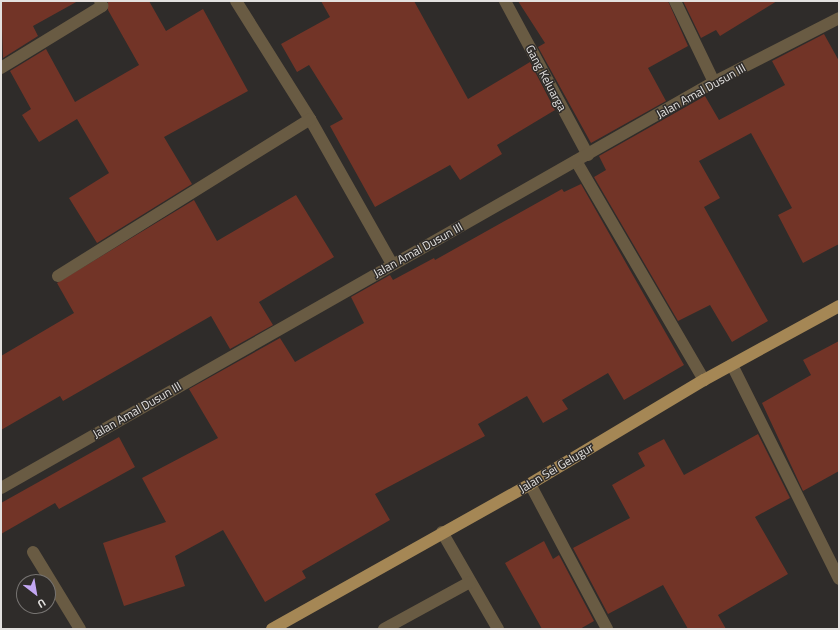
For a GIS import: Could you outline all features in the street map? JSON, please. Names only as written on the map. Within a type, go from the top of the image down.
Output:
[{"type":"main road","name":"Jalan Sei Gelugur","points":[[272,629],[442,532],[530,484],[704,380],[839,306]]},
{"type":"street","points":[[1,68],[102,6],[100,1]]},
{"type":"street","points":[[236,1],[310,119],[392,264]]},
{"type":"street","name":"Gang Keluarga","points":[[505,1],[588,155]]},
{"type":"street","points":[[675,1],[714,82]]},
{"type":"street","name":"Jalan Amal Dusun III","points":[[1,488],[392,264],[576,162],[714,82],[839,18]]},
{"type":"street","points":[[58,276],[310,119]]},
{"type":"street","points":[[576,162],[704,380]]},
{"type":"street","points":[[732,365],[839,579]]},
{"type":"street","points":[[530,484],[607,629]]},
{"type":"street","points":[[442,532],[498,629]]},
{"type":"street","points":[[33,552],[80,629]]},
{"type":"street","points":[[384,629],[470,582]]},
{"type":"building","points":[[1,1],[78,1],[33,26],[38,36],[3,58]]},
{"type":"building","points":[[108,1],[149,1],[166,31],[203,9],[248,91],[164,137],[192,184],[97,243],[69,198],[109,173],[77,119],[39,142],[22,115],[31,109],[10,71],[46,49],[75,102],[139,65],[108,10]]},
{"type":"building","points":[[321,1],[414,1],[468,99],[530,62],[555,110],[497,145],[502,154],[460,180],[450,165],[375,207],[330,126],[343,119],[309,65],[297,72],[281,44],[330,17]]},
{"type":"building","points":[[518,1],[668,1],[688,46],[648,68],[666,101],[591,143],[538,47],[545,43]]},
{"type":"building","points":[[683,1],[777,1],[720,36],[716,30],[701,38]]},
{"type":"building","points":[[824,34],[839,61],[839,244],[803,263],[778,215],[792,208],[751,133],[699,161],[720,198],[704,207],[768,321],[732,342],[710,305],[678,321],[594,177],[606,170],[599,156],[705,96],[719,120],[785,85],[772,61]]},
{"type":"building","points":[[581,184],[684,365],[624,400],[608,373],[562,400],[568,409],[543,423],[527,396],[478,424],[485,436],[375,494],[390,520],[302,571],[306,578],[265,602],[223,530],[175,556],[185,586],[124,606],[103,543],[166,522],[142,478],[218,438],[189,389],[280,338],[295,362],[364,323],[351,297],[390,275],[393,280],[434,258],[435,260],[562,189],[564,192]]},
{"type":"building","points":[[296,195],[334,257],[259,302],[273,325],[230,349],[211,316],[63,401],[60,396],[1,430],[1,356],[74,313],[57,283],[194,200],[217,241]]},
{"type":"building","points":[[839,341],[839,471],[803,491],[762,403],[811,375],[803,360]]},
{"type":"building","points":[[758,434],[790,498],[755,517],[788,574],[718,615],[726,629],[688,629],[663,585],[608,614],[573,548],[630,518],[612,485],[645,466],[638,453],[664,439],[684,475]]},
{"type":"building","points":[[119,437],[135,467],[59,509],[55,503],[1,534],[1,503]]},
{"type":"building","points":[[544,541],[553,559],[559,555],[594,621],[580,629],[542,629],[505,563]]}]
